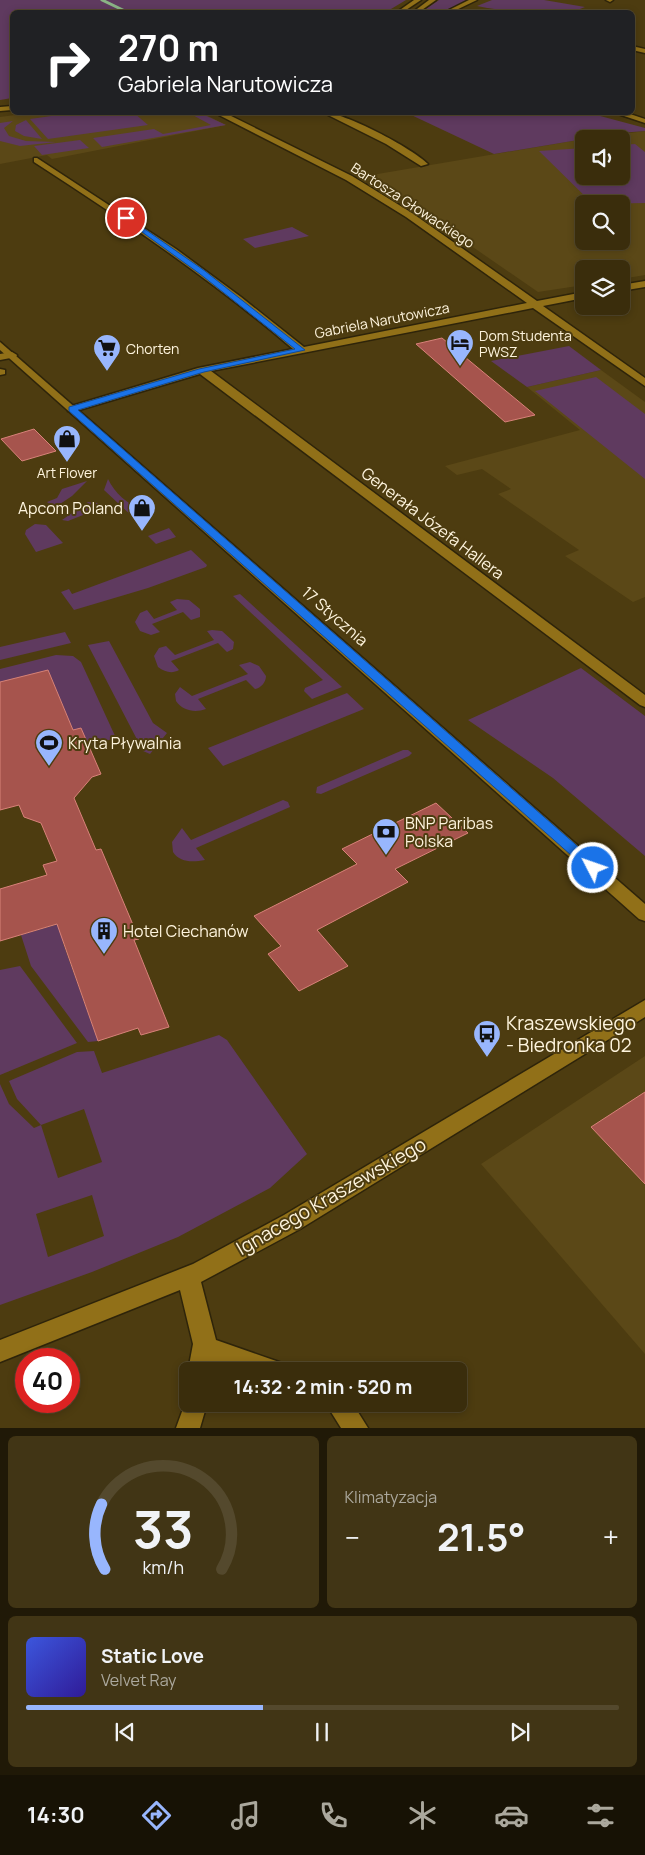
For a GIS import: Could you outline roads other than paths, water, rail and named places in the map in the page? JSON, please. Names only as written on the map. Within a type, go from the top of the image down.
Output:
[{"type":"street","points":[[403,10],[418,0]]},
{"type":"street","points":[[419,10],[433,0]]},
{"type":"street","points":[[452,10],[474,0]]},
{"type":"street","name":"Bartosza Głowackiego","points":[[222,115],[349,178],[413,218],[645,383]]},
{"type":"street","points":[[332,115],[378,136],[406,151],[424,164]]},
{"type":"street","points":[[625,115],[645,121]]},
{"type":"street","points":[[37,160],[141,228],[268,322],[301,350]]},
{"type":"street","points":[[630,286],[645,284]]},
{"type":"street","name":"Gabriela Narutowicza","points":[[72,409],[202,370],[575,297]]},
{"type":"street","name":"17 Stycznia","points":[[0,345],[6,356],[72,409],[645,914]]},
{"type":"street","name":"Generała Józefa Hallera","points":[[202,370],[645,702]]},
{"type":"street","name":"Ignacego Kraszewskiego","points":[[0,1351],[188,1276],[292,1222],[645,1008]]},
{"type":"street","points":[[188,1276],[204,1348],[202,1362]]},
{"type":"street","points":[[204,1348],[247,1362]]},
{"type":"street","points":[[188,1428],[193,1412]]},
{"type":"street","points":[[344,1412],[356,1428]]},
{"type":"waterway","points":[[102,0],[123,10]]},
{"type":"place","name":"Dom Studenta PWSZ","points":[[460,367]]},
{"type":"place","name":"Chorten","points":[[107,372]]},
{"type":"place","name":"Art Flover","points":[[67,463]]},
{"type":"place","name":"Apcom Poland","points":[[142,532]]},
{"type":"place","name":"Kryta Pływalnia","points":[[49,767]]},
{"type":"place","name":"BNP Paribas Polska","points":[[386,856]]},
{"type":"place","name":"Hotel Ciechanów","points":[[104,955]]},
{"type":"place","name":"Kraszewskiego - Biedronka 02","points":[[487,1058]]}]
